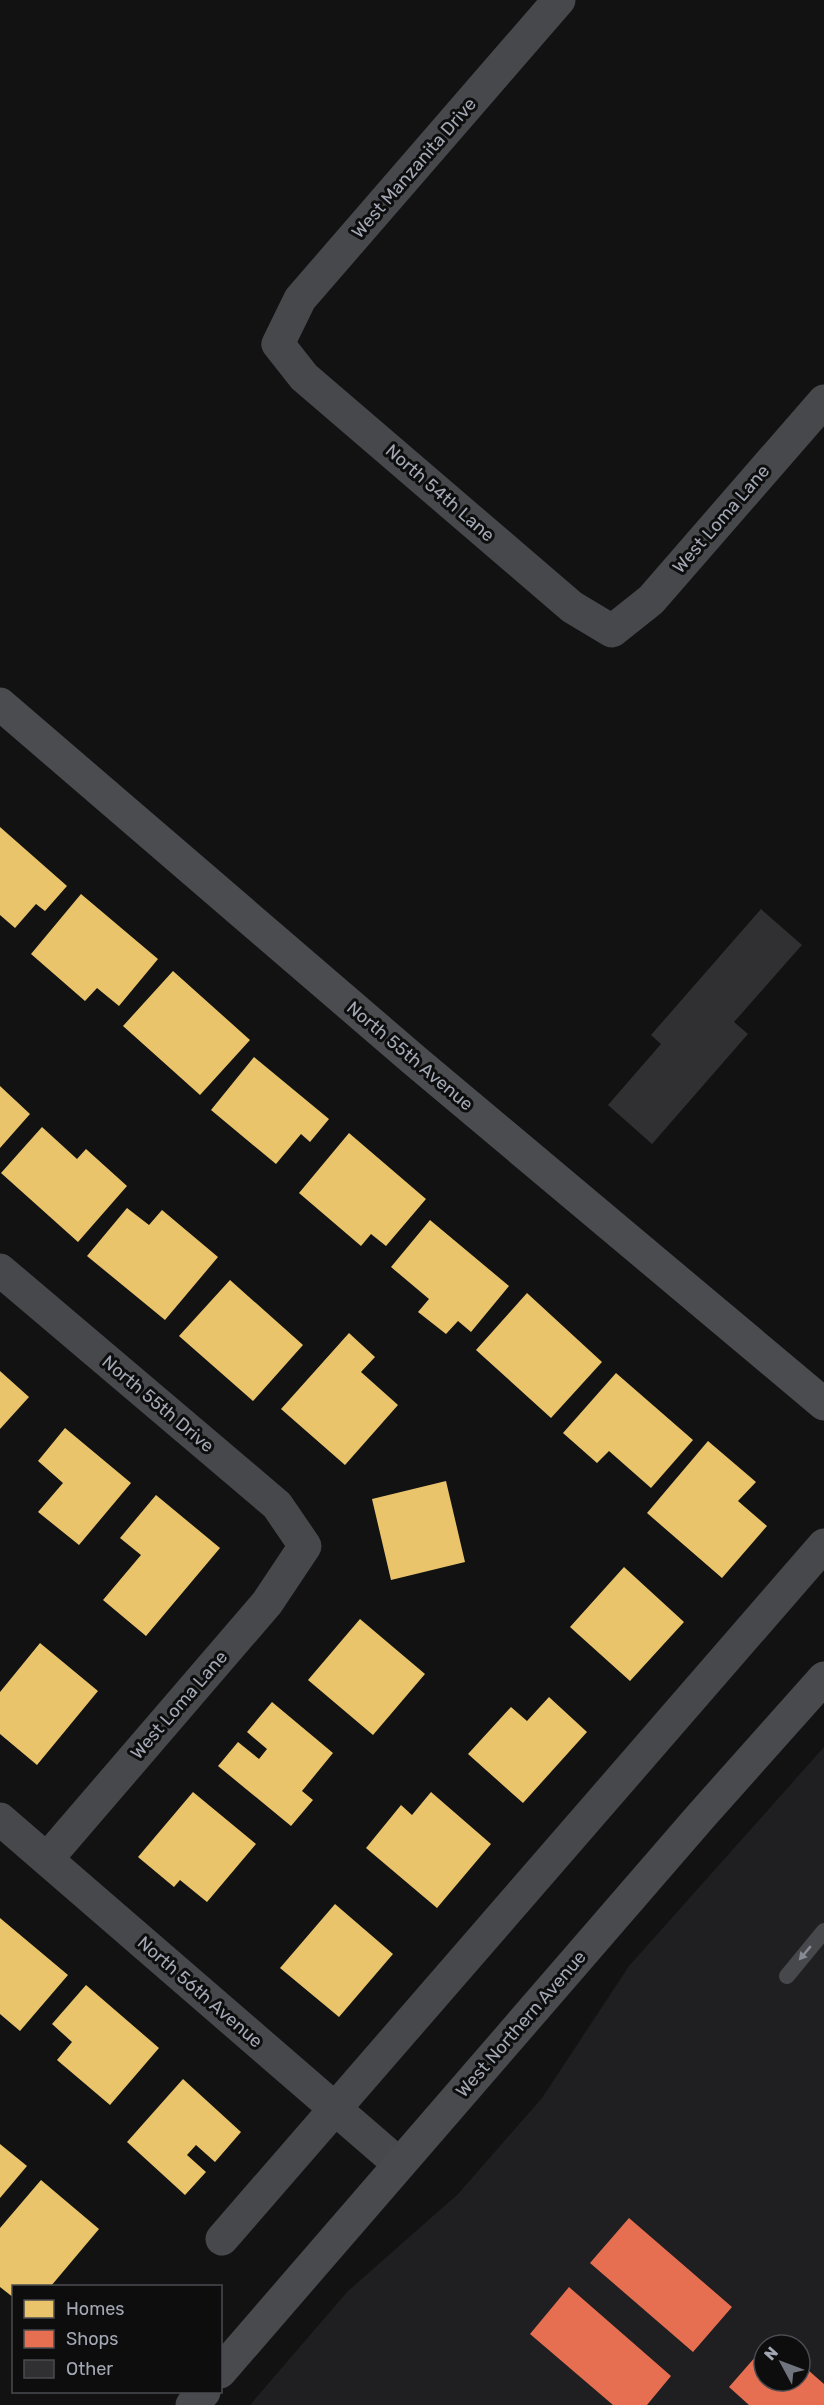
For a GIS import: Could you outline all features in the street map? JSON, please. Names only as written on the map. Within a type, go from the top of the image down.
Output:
[{"type":"main road","name":"West Northern Avenue","points":[[222,2370],[701,1816],[824,1678]]},
{"type":"main road","points":[[192,2405],[202,2393]]},
{"type":"street","name":"West Manzanita Drive","points":[[278,344],[300,299],[560,0]]},
{"type":"street","name":"North 54th Lane","points":[[278,344],[304,377],[572,607],[612,631]]},
{"type":"street","name":"West Loma Lane","points":[[612,631],[651,600],[824,401]]},
{"type":"street","name":"North 55th Avenue","points":[[0,704],[414,1060],[824,1404]]},
{"type":"street","name":"North 55th Drive","points":[[0,1270],[277,1505],[305,1546]]},
{"type":"street","points":[[222,2240],[824,1545]]},
{"type":"street","name":"West Loma Lane","points":[[47,1859],[267,1603],[305,1546]]},
{"type":"street","name":"North 56th Avenue","points":[[0,1819],[399,2164]]},
{"type":"lane","points":[[787,1976],[824,1931]]},
{"type":"shaded area","points":[[824,1747],[824,2405],[250,2405],[347,2292],[458,2194],[542,2098],[629,1966]]},
{"type":"building: Homes","points":[[0,827],[67,886],[45,911],[36,904],[15,928],[0,915]]},
{"type":"building: Homes","points":[[81,894],[158,959],[119,1006],[97,988],[85,1001],[31,954]]},
{"type":"building: Homes","points":[[173,971],[250,1040],[200,1095],[123,1026]]},
{"type":"building: Homes","points":[[254,1057],[329,1119],[310,1142],[301,1134],[276,1164],[211,1110]]},
{"type":"building: Homes","points":[[0,1086],[30,1114],[0,1148]]},
{"type":"building: Homes","points":[[42,1127],[77,1159],[86,1149],[127,1186],[78,1242],[1,1173]]},
{"type":"building: Homes","points":[[349,1133],[426,1199],[386,1246],[371,1234],[361,1246],[299,1193]]},
{"type":"building: Homes","points":[[127,1208],[149,1225],[162,1210],[218,1257],[165,1320],[87,1256]]},
{"type":"building: Homes","points":[[430,1220],[509,1286],[471,1332],[458,1321],[446,1334],[418,1312],[429,1299],[391,1267]]},
{"type":"building: Homes","points":[[230,1280],[303,1345],[253,1401],[179,1336]]},
{"type":"building: Homes","points":[[527,1293],[602,1362],[551,1418],[476,1350]]},
{"type":"building: Homes","points":[[349,1333],[375,1357],[361,1372],[398,1405],[345,1465],[281,1409]]},
{"type":"building: Homes","points":[[0,1371],[29,1397],[0,1429]]},
{"type":"building: Homes","points":[[616,1373],[693,1440],[651,1488],[609,1451],[597,1463],[563,1433]]},
{"type":"building: Homes","points":[[65,1428],[131,1483],[79,1545],[38,1512],[63,1483],[38,1461]]},
{"type":"building: Homes","points":[[708,1441],[756,1482],[738,1501],[767,1526],[722,1578],[647,1513]]},
{"type":"building: Homes","points":[[446,1481],[465,1562],[391,1580],[372,1499]]},
{"type":"building: Homes","points":[[156,1495],[220,1548],[146,1636],[103,1600],[141,1555],[120,1538]]},
{"type":"building: Homes","points":[[624,1567],[684,1622],[630,1681],[570,1627]]},
{"type":"building: Homes","points":[[360,1619],[425,1674],[373,1735],[308,1680]]},
{"type":"building: Homes","points":[[40,1643],[98,1691],[37,1765],[0,1734],[0,1692]]},
{"type":"building: Homes","points":[[549,1697],[587,1732],[523,1803],[468,1754],[511,1707],[527,1721]]},
{"type":"building: Homes","points":[[272,1702],[333,1753],[302,1791],[313,1800],[291,1826],[218,1766],[238,1742],[259,1759],[267,1749],[247,1732]]},
{"type":"building: Homes","points":[[193,1792],[256,1844],[207,1902],[180,1880],[174,1887],[138,1857]]},
{"type":"building: Homes","points":[[431,1792],[491,1844],[437,1908],[366,1848],[401,1805],[412,1815]]},
{"type":"building: Homes","points":[[335,1904],[393,1954],[339,2017],[280,1968]]},
{"type":"building: Homes","points":[[0,1918],[68,1975],[20,2031],[0,2014]]},
{"type":"building: Homes","points":[[86,1985],[159,2048],[110,2105],[57,2060],[72,2042],[52,2024]]},
{"type":"building: Homes","points":[[183,2079],[241,2132],[215,2162],[196,2145],[187,2155],[206,2172],[185,2195],[127,2142]]},
{"type":"building: Homes","points":[[0,2144],[27,2166],[0,2198]]},
{"type":"building: Homes","points":[[41,2180],[99,2229],[52,2285],[12,2285],[12,2296],[0,2287],[0,2228]]},
{"type":"building: Shops","points":[[629,2218],[732,2307],[693,2352],[590,2263]]},
{"type":"building: Shops","points":[[569,2287],[671,2376],[647,2405],[613,2405],[530,2334]]},
{"type":"building: Shops","points":[[752,2361],[752,2393],[812,2393],[812,2374],[824,2384],[824,2405],[749,2405],[729,2387]]},
{"type":"building: Other","points":[[761,909],[802,945],[734,1022],[748,1034],[652,1144],[608,1105],[661,1044],[651,1035]]}]
